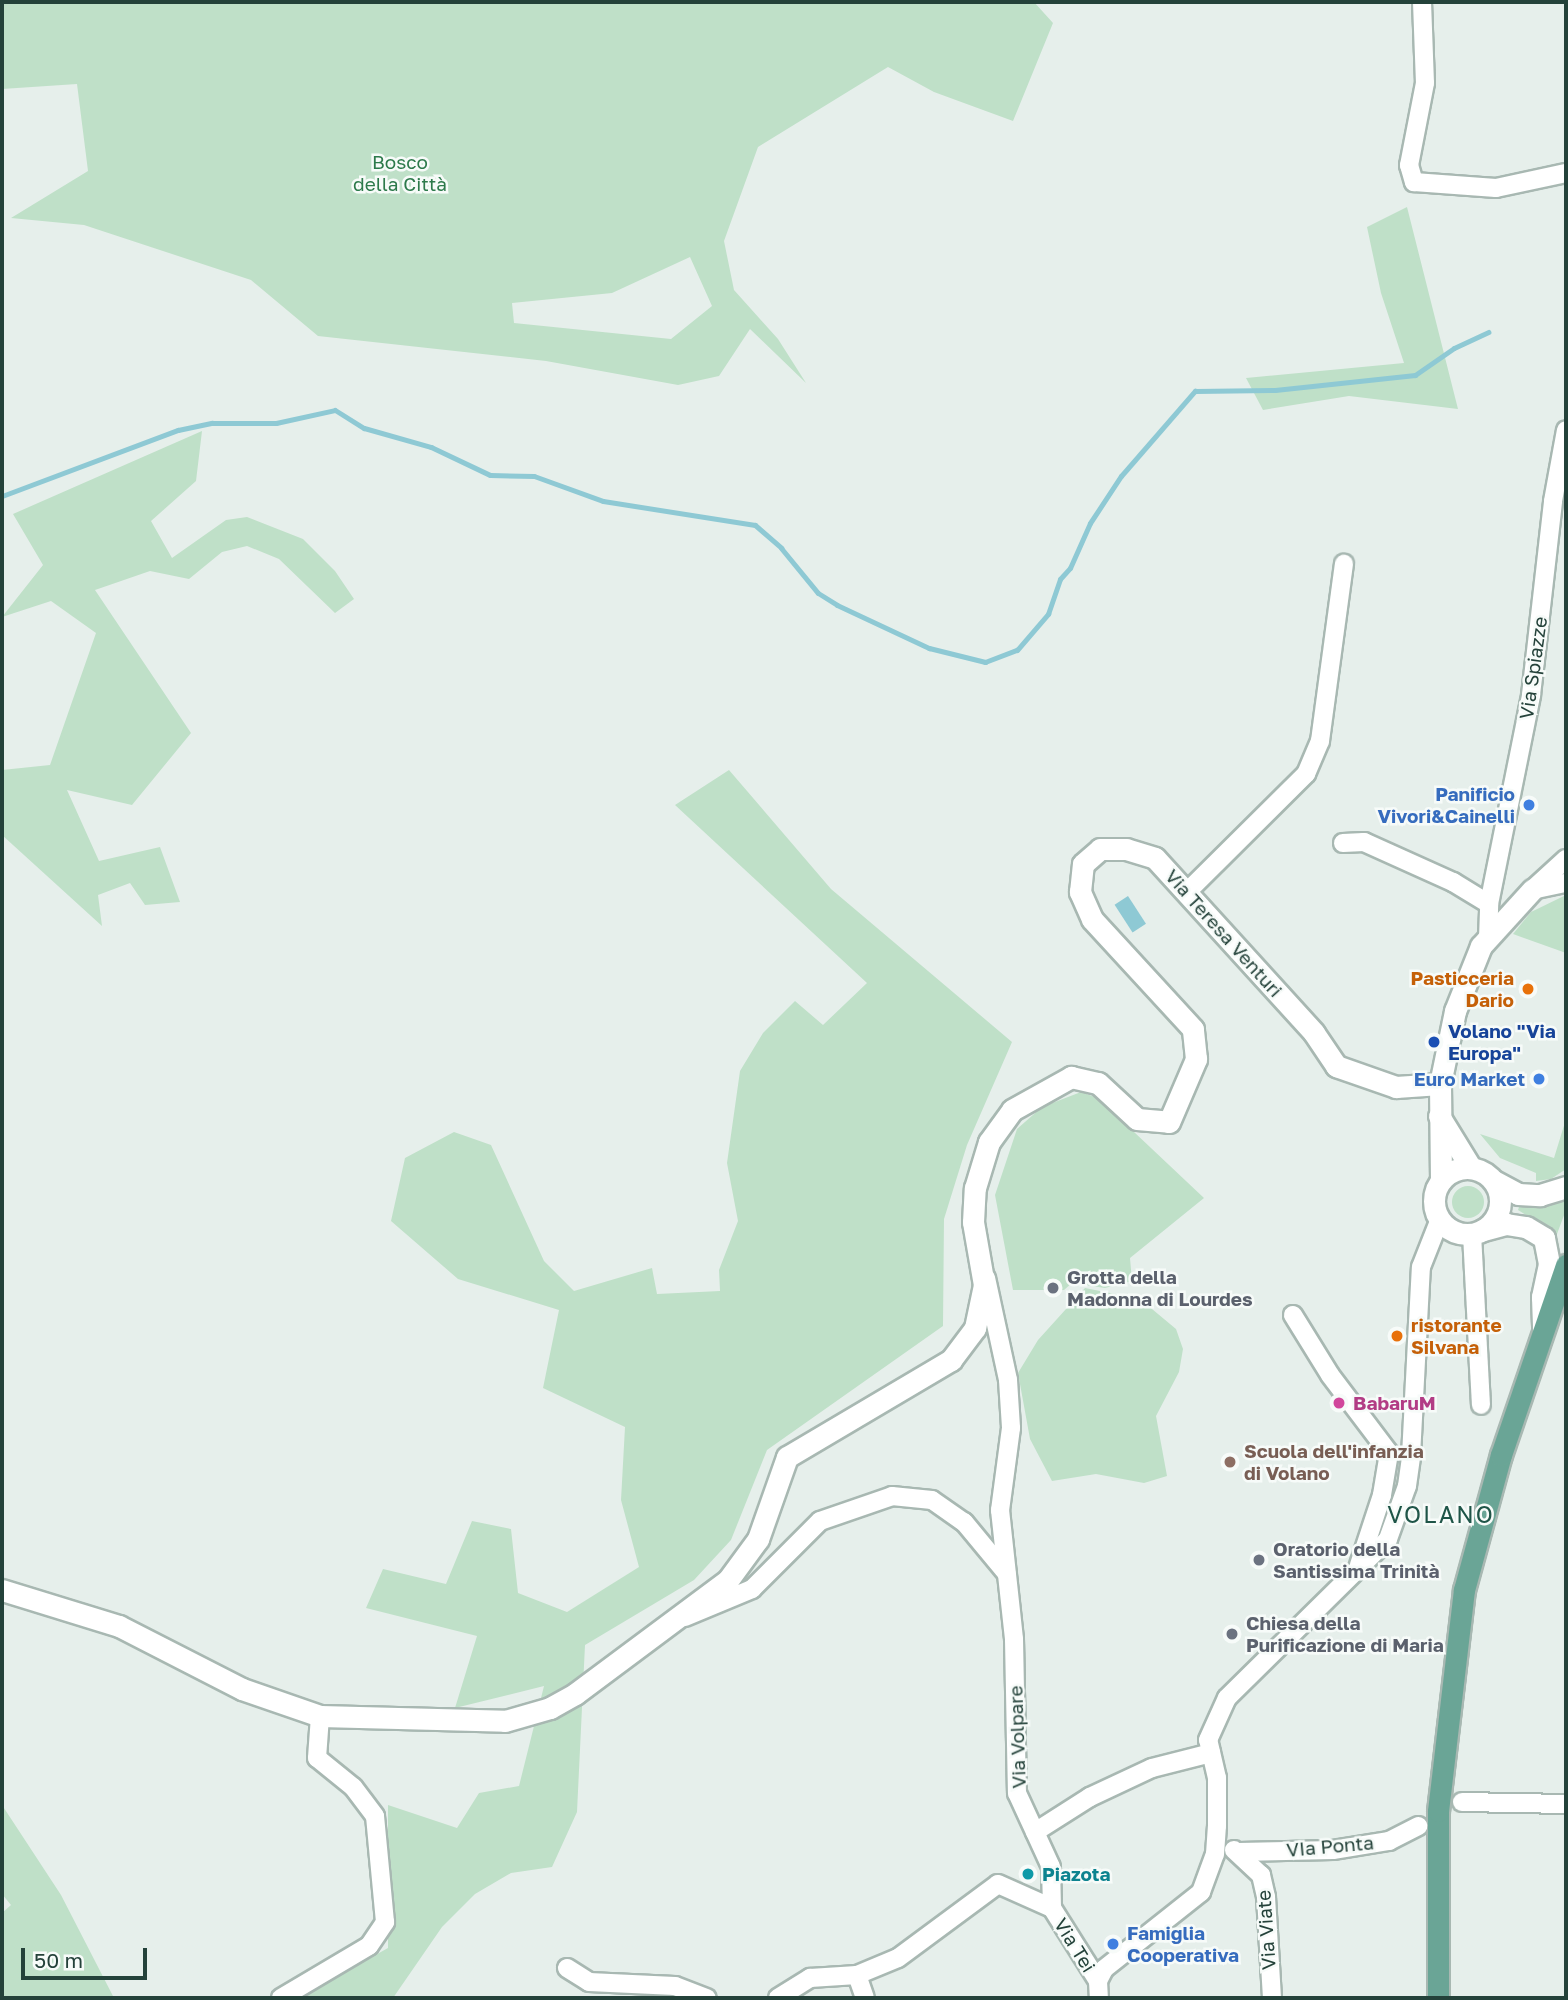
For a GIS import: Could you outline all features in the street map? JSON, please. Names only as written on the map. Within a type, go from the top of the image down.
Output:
[{"type":"main road","points":[[1438,1998],[1438,1811],[1464,1590],[1501,1455],[1566,1265]]},
{"type":"street","points":[[1422,2],[1425,83],[1409,165],[1414,182],[1496,188],[1566,173]]},
{"type":"street","name":"Via Spiazze","points":[[1489,939],[1489,904],[1531,695],[1553,502],[1566,430]]},
{"type":"street","points":[[1187,892],[1306,774],[1321,741],[1344,564]]},
{"type":"street","points":[[1343,843],[1364,842],[1453,882],[1489,904]]},
{"type":"street","name":"Via Teresa Venturi","points":[[982,1260],[974,1222],[975,1188],[989,1142],[1012,1111],[1071,1077],[1098,1083],[1137,1119],[1169,1122],[1196,1059],[1192,1029],[1093,919],[1080,891],[1083,864],[1100,849],[1126,849],[1154,858],[1314,1033],[1336,1066],[1396,1087],[1440,1084]]},
{"type":"street","points":[[1543,1331],[1542,1297],[1549,1264],[1544,1238],[1526,1227],[1506,1224],[1478,1232],[1448,1228],[1440,1219],[1435,1194],[1441,1180],[1440,1084],[1455,1011],[1481,946],[1532,890],[1566,859]]},
{"type":"street","points":[[1532,890],[1566,883]]},
{"type":"street","points":[[1439,1115],[1471,1168],[1518,1194],[1540,1195],[1566,1187]]},
{"type":"street","points":[[1441,1180],[1455,1170],[1471,1168]]},
{"type":"street","points":[[1478,1232],[1492,1223],[1500,1202],[1494,1181]]},
{"type":"street","points":[[1099,1990],[1104,1969],[1200,1892],[1216,1844],[1217,1778],[1208,1740],[1227,1698],[1388,1539],[1407,1486],[1421,1267],[1440,1219]]},
{"type":"street","points":[[1478,1232],[1481,1405]]},
{"type":"street","points":[[2,1590],[119,1626],[242,1689],[320,1716],[505,1721],[550,1708],[575,1694],[672,1618],[728,1580],[758,1539],[786,1457],[951,1360],[975,1328],[984,1285],[982,1260]]},
{"type":"street","name":"Via Volpare","points":[[982,1260],[1008,1380],[1011,1428],[1000,1510],[1014,1639],[1017,1793],[1035,1832]]},
{"type":"street","points":[[1293,1315],[1331,1375],[1388,1452],[1382,1495],[1359,1565]]},
{"type":"street","points":[[672,1618],[690,1616],[752,1589],[820,1521],[892,1496],[932,1500],[964,1522],[1007,1574]]},
{"type":"street","points":[[281,1998],[369,1946],[382,1934],[386,1922],[375,1816],[353,1787],[317,1758],[320,1716]]},
{"type":"street","points":[[1035,1832],[1090,1797],[1152,1768],[1211,1753]]},
{"type":"street","points":[[1462,1802],[1566,1804]]},
{"type":"street","name":"VIa Ponta","points":[[1238,1852],[1333,1850],[1389,1840],[1418,1826]]},
{"type":"street","name":"Via Tei","points":[[1035,1832],[1051,1867],[1052,1908],[1099,1990]]},
{"type":"street","name":"Via Viate","points":[[1216,1844],[1238,1852],[1261,1875],[1266,1897],[1272,1998]]},
{"type":"street","name":"Via Tei","points":[[857,1976],[898,1958],[998,1884],[1052,1908]]},
{"type":"street","points":[[567,1968],[589,1982],[675,1986],[706,1998]]},
{"type":"street","points":[[778,1998],[810,1978],[857,1976],[865,1998]]},
{"type":"green space","name":"Bosco della Città","points":[[2,2],[1034,2],[1053,23],[1013,121],[934,92],[888,67],[758,147],[724,241],[734,290],[778,339],[806,383],[750,329],[719,376],[678,385],[546,361],[318,336],[251,280],[84,225],[11,218],[88,171],[77,84],[2,89]],"holes":[[[690,257],[712,306],[671,339],[514,323],[512,303],[612,293]]]},
{"type":"green space","points":[[1407,207],[1458,409],[1349,396],[1263,410],[1246,378],[1404,363],[1381,293],[1367,227]]},
{"type":"green space","points":[[202,431],[196,481],[151,521],[172,558],[226,520],[247,517],[303,539],[335,571],[354,599],[335,613],[279,559],[247,546],[222,552],[189,579],[150,571],[95,590],[191,733],[132,805],[67,790],[99,861],[160,847],[180,902],[145,905],[130,883],[98,895],[102,926],[2,835],[2,770],[50,765],[96,633],[51,601],[2,617],[43,565],[13,514]]},
{"type":"green space","points":[[729,770],[831,889],[1012,1042],[967,1145],[944,1219],[943,1326],[767,1450],[731,1540],[694,1580],[585,1645],[577,1812],[552,1867],[511,1873],[475,1894],[442,1927],[393,1998],[298,1998],[388,1948],[388,1805],[457,1828],[479,1793],[519,1786],[544,1686],[455,1708],[477,1636],[366,1608],[383,1569],[446,1584],[472,1521],[511,1529],[518,1593],[567,1612],[639,1567],[621,1500],[625,1427],[543,1388],[559,1310],[458,1279],[391,1221],[405,1158],[454,1132],[491,1145],[544,1261],[574,1291],[652,1268],[657,1294],[720,1291],[719,1270],[738,1221],[727,1163],[740,1071],[763,1033],[795,1001],[823,1025],[867,983],[675,805]]},
{"type":"green space","points":[[1566,895],[1566,953],[1513,934],[1531,912]]},
{"type":"green space","points":[[1081,1092],[1098,1098],[1204,1198],[1130,1258],[1132,1281],[1105,1288],[1072,1283],[1064,1290],[1013,1290],[995,1195],[1017,1129],[1042,1107]]},
{"type":"green space","points":[[1566,1119],[1566,1169],[1551,1179],[1536,1181],[1536,1173],[1500,1158],[1480,1134],[1554,1158]]},
{"type":"green space","points":[[1468,1186],[1480,1190],[1484,1202],[1480,1214],[1468,1218],[1456,1214],[1452,1202],[1456,1190]]},
{"type":"green space","points":[[1566,1195],[1566,1210],[1554,1242],[1548,1229],[1518,1210],[1522,1198]]},
{"type":"green space","points":[[1085,1288],[1140,1299],[1176,1329],[1183,1349],[1179,1372],[1156,1416],[1167,1476],[1144,1483],[1096,1474],[1052,1481],[1030,1439],[1018,1373],[1038,1340]]},
{"type":"green space","points":[[2,1805],[61,1895],[114,1998],[2,1998],[2,1913],[11,1905],[2,1894]]},
{"type":"water","points":[[1128,896],[1146,924],[1133,932],[1115,905]]},
{"type":"waterway","points":[[2,496],[178,430],[212,423],[276,423],[335,410],[364,428],[431,447],[490,475],[534,476],[603,501],[755,525],[781,548],[818,593],[837,605],[929,648],[985,662],[1017,650],[1048,614],[1060,579],[1070,568],[1090,523],[1121,476],[1195,391],[1275,390],[1415,375],[1454,348],[1489,332]]},
{"type":"place","name":"Panificio Vivori&Cainelli","points":[[1529,805]]},
{"type":"place","name":"Pasticceria Dario","points":[[1528,989]]},
{"type":"place","name":"Volano \"Via Europa\"","points":[[1434,1042]]},
{"type":"place","name":"Euro Market","points":[[1539,1079]]},
{"type":"place","name":"Grotta della Madonna di Lourdes","points":[[1053,1288]]},
{"type":"place","name":"ristorante Silvana","points":[[1397,1336]]},
{"type":"place","name":"BabaruM","points":[[1339,1403]]},
{"type":"place","name":"Scuola dell'infanzia di Volano","points":[[1230,1462]]},
{"type":"place","name":"Oratorio della Santissima Trinità","points":[[1259,1560]]},
{"type":"place","name":"Chiesa della Purificazione di Maria","points":[[1232,1634]]},
{"type":"place","name":"Piazota","points":[[1028,1874]]},
{"type":"place","name":"Famiglia Cooperativa","points":[[1113,1944]]},
{"type":"district","name":"VOLANO","points":[[1441,1514]]}]
